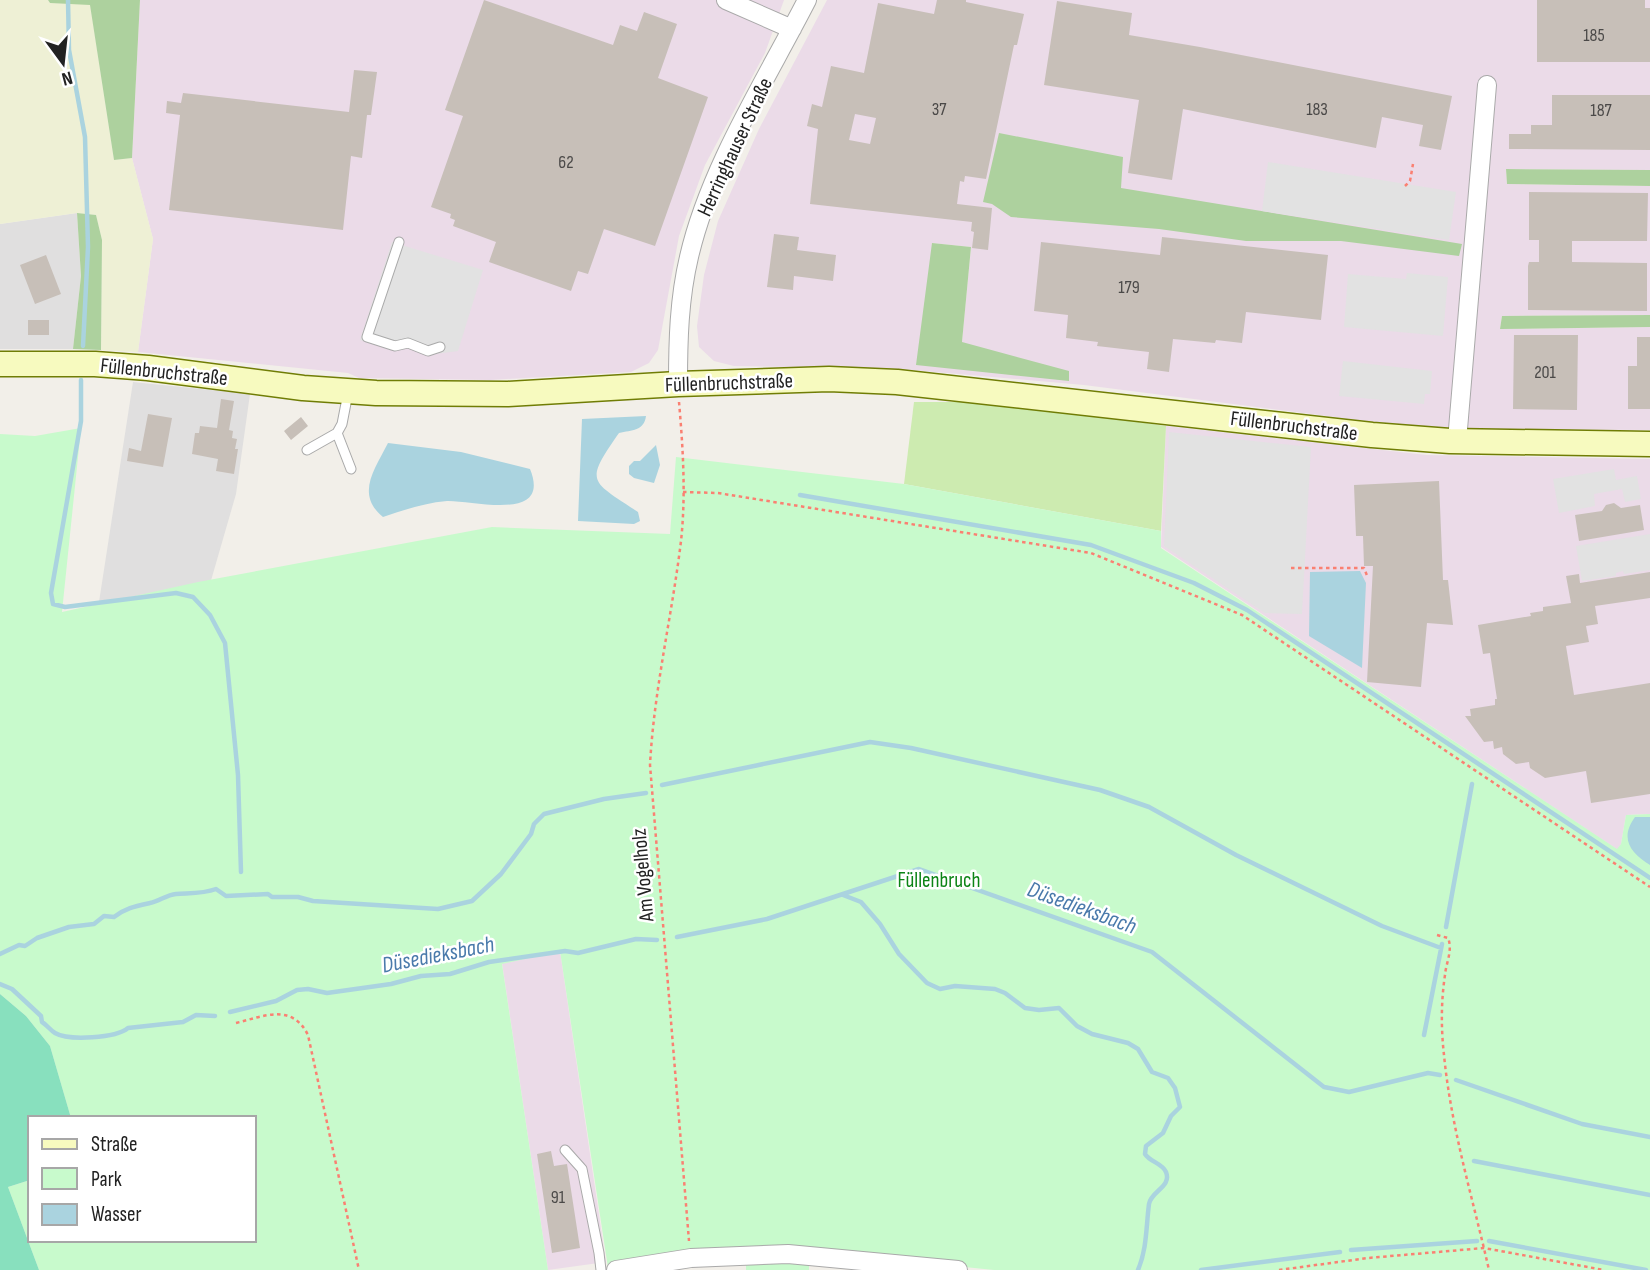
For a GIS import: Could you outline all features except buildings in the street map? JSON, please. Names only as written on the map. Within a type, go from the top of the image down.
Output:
[{"type":"street","points":[[726,0],[792,29]]},
{"type":"street","name":"Herringhauser Straße","points":[[678,384],[679,319],[689,257],[699,221],[731,147],[807,0]]},
{"type":"street","points":[[1457,441],[1487,85]]},
{"type":"street","name":"Füllenbruchstraße","points":[[0,364],[148,368],[348,391],[508,394],[829,379],[897,382],[1371,435],[1457,441],[1650,444]]},
{"type":"street","points":[[616,1270],[691,1258],[788,1254],[958,1270]]},
{"type":"lane","points":[[399,242],[367,337],[395,346],[408,343],[428,351],[440,347]]},
{"type":"lane","points":[[307,450],[337,433],[342,424],[348,391]]},
{"type":"lane","points":[[337,433],[351,469]]},
{"type":"lane","points":[[565,1150],[582,1170],[600,1253],[601,1270]]},
{"type":"path","points":[[1405,186],[1413,164]]},
{"type":"path","name":"Am Vogelholz","points":[[678,384],[683,443],[681,540],[652,727],[650,765],[691,1258]]},
{"type":"path","points":[[683,492],[718,493],[1091,553],[1116,563],[1242,615],[1650,887]]},
{"type":"path","points":[[1291,568],[1364,568],[1368,578]]},
{"type":"path","points":[[1437,935],[1448,938],[1451,944],[1442,1008],[1444,1054],[1461,1148],[1489,1270]]},
{"type":"path","points":[[236,1023],[276,1014],[288,1015],[303,1025],[308,1035],[359,1270]]},
{"type":"path","points":[[1279,1270],[1368,1258],[1484,1248],[1604,1270]]},
{"type":"shaded area","points":[[140,0],[784,0],[765,53],[705,165],[679,236],[658,350],[649,363],[631,372],[490,380],[359,378],[348,373],[138,352],[153,239],[132,158]]},
{"type":"shaded area","points":[[827,0],[1650,0],[1650,170],[1506,169],[1507,184],[1650,186],[1650,315],[1502,316],[1500,329],[1650,327],[1650,430],[1429,429],[1084,385],[901,369],[734,366],[714,361],[699,347],[697,326],[704,275],[718,221],[759,129]],"holes":[[[932,243],[971,247],[962,342]]]},
{"type":"shaded area","points":[[1268,162],[1456,192],[1449,240],[1262,211]]},
{"type":"shaded area","points":[[77,213],[81,276],[73,349],[0,349],[0,224]]},
{"type":"shaded area","points":[[392,242],[483,270],[458,351],[428,355],[410,348],[395,351],[360,340]]},
{"type":"shaded area","points":[[1407,273],[1448,277],[1443,336],[1344,327],[1348,274],[1406,279]]},
{"type":"shaded area","points":[[1343,361],[1432,371],[1430,394],[1425,394],[1424,404],[1339,396]]},
{"type":"shaded area","points":[[133,382],[250,394],[236,494],[210,584],[99,602]]},
{"type":"shaded area","points":[[1166,426],[1427,455],[1650,459],[1650,814],[1626,815],[1618,850],[1161,547]]},
{"type":"shaded area","points":[[1169,432],[1311,447],[1302,614],[1265,613],[1164,546]]},
{"type":"shaded area","points":[[1614,469],[1616,480],[1637,476],[1641,499],[1625,502],[1622,489],[1594,494],[1595,506],[1559,513],[1553,479]]},
{"type":"shaded area","points":[[1650,534],[1650,570],[1624,574],[1623,571],[1616,573],[1616,576],[1582,581],[1576,546]]},
{"type":"shaded area","points":[[560,951],[606,1262],[548,1270],[502,963]]},
{"type":"green space","points":[[0,0],[48,0],[50,3],[90,4],[114,160],[132,158],[153,239],[138,352],[101,350],[102,240],[96,215],[77,213],[0,224]]},
{"type":"green space","points":[[48,0],[140,0],[132,158],[114,160],[90,5],[50,3]]},
{"type":"green space","points":[[999,133],[1123,157],[1121,188],[1462,244],[1459,256],[1341,241],[1246,241],[1159,229],[1011,217],[992,204],[983,202]]},
{"type":"green space","points":[[1506,169],[1650,170],[1650,186],[1507,184]]},
{"type":"green space","points":[[77,213],[96,215],[102,240],[101,350],[73,349],[81,276]]},
{"type":"green space","points":[[932,243],[971,247],[962,342],[1069,371],[1069,381],[916,365]]},
{"type":"green space","points":[[1650,315],[1650,327],[1500,329],[1502,316]]},
{"type":"green space","points":[[914,402],[1001,402],[1166,426],[1161,531],[904,484]]},
{"type":"green space","name":"Füllenbruch","points":[[81,428],[62,612],[198,582],[492,527],[670,534],[676,457],[904,484],[1161,531],[1161,548],[1617,849],[1621,844],[1626,815],[1650,814],[1650,1270],[994,1270],[787,1249],[692,1255],[608,1268],[560,951],[502,964],[548,1270],[39,1270],[29,1242],[256,1242],[256,1116],[70,1116],[50,1046],[26,1016],[0,994],[0,434],[35,436]]},
{"type":"green space","points":[[0,994],[26,1016],[50,1046],[70,1116],[28,1116],[28,1181],[8,1187],[39,1270],[0,1270]]},
{"type":"green space","name":"Füllenbruch","points":[[28,1181],[28,1241],[8,1187]]},
{"type":"green space","points":[[746,1261],[809,1265],[809,1270],[746,1270]]},
{"type":"water","points":[[646,416],[640,427],[619,433],[600,462],[597,472],[597,479],[602,486],[638,512],[640,521],[634,524],[578,521],[582,419]]},
{"type":"water","points":[[388,443],[461,452],[530,469],[534,486],[530,497],[520,503],[490,505],[447,501],[422,505],[383,517],[370,499],[369,490],[373,472]]},
{"type":"water","points":[[656,445],[660,465],[654,483],[634,478],[629,474],[629,466],[634,461],[640,461]]},
{"type":"water","points":[[1360,571],[1366,583],[1362,668],[1309,636],[1310,572]]},
{"type":"water","points":[[1635,817],[1650,817],[1650,865],[1637,856],[1629,845],[1628,832]]},
{"type":"waterway","points":[[68,0],[69,50],[85,137],[88,247],[83,346]]},
{"type":"waterway","points":[[81,380],[81,421],[51,593],[53,604],[65,607],[176,593],[193,597],[210,615],[225,643],[238,775],[241,872]]},
{"type":"waterway","points":[[800,495],[1091,545],[1194,583],[1247,610],[1650,878]]},
{"type":"waterway","points":[[662,785],[870,742],[911,748],[1100,790],[1149,807],[1236,855],[1382,926],[1441,948]]},
{"type":"waterway","points":[[1446,927],[1472,784]]},
{"type":"waterway","points":[[0,954],[69,927],[94,924],[104,916],[114,917],[135,906],[176,894],[201,893],[216,889],[226,896],[268,894],[272,897],[298,897],[313,901],[438,909],[472,901],[501,874],[531,834],[534,824],[544,814],[604,799],[646,793]]},
{"type":"waterway","name":"Düsedieksbach","points":[[677,937],[767,919],[919,869],[1152,952],[1324,1087],[1349,1092],[1428,1073],[1440,1075]]},
{"type":"waterway","points":[[843,895],[861,902],[880,924],[899,954],[927,983],[940,989],[955,986],[995,989],[1025,1008],[1059,1008],[1077,1026],[1092,1034],[1128,1043],[1138,1049],[1152,1072],[1168,1078],[1175,1088],[1180,1107],[1171,1116],[1163,1133],[1146,1146],[1145,1154],[1164,1169],[1167,1177],[1149,1204],[1145,1246],[1138,1270]]},
{"type":"waterway","name":"Düsedieksbach","points":[[230,1012],[276,1001],[297,990],[327,993],[391,984],[421,976],[450,974],[489,962],[565,951],[578,953],[636,939],[657,940]]},
{"type":"waterway","points":[[1424,1035],[1442,944]]},
{"type":"waterway","name":"Düsedieksbach","points":[[0,984],[12,989],[41,1016],[42,1022],[53,1032],[71,1037],[103,1036],[128,1028],[183,1022],[196,1015],[215,1016]]},
{"type":"waterway","name":"Düsedieksbach","points":[[1456,1080],[1582,1124],[1650,1137]]},
{"type":"waterway","points":[[1474,1161],[1650,1195]]},
{"type":"waterway","points":[[1351,1250],[1477,1241]]},
{"type":"waterway","points":[[1489,1241],[1646,1270]]},
{"type":"waterway","points":[[1201,1270],[1340,1252]]}]
